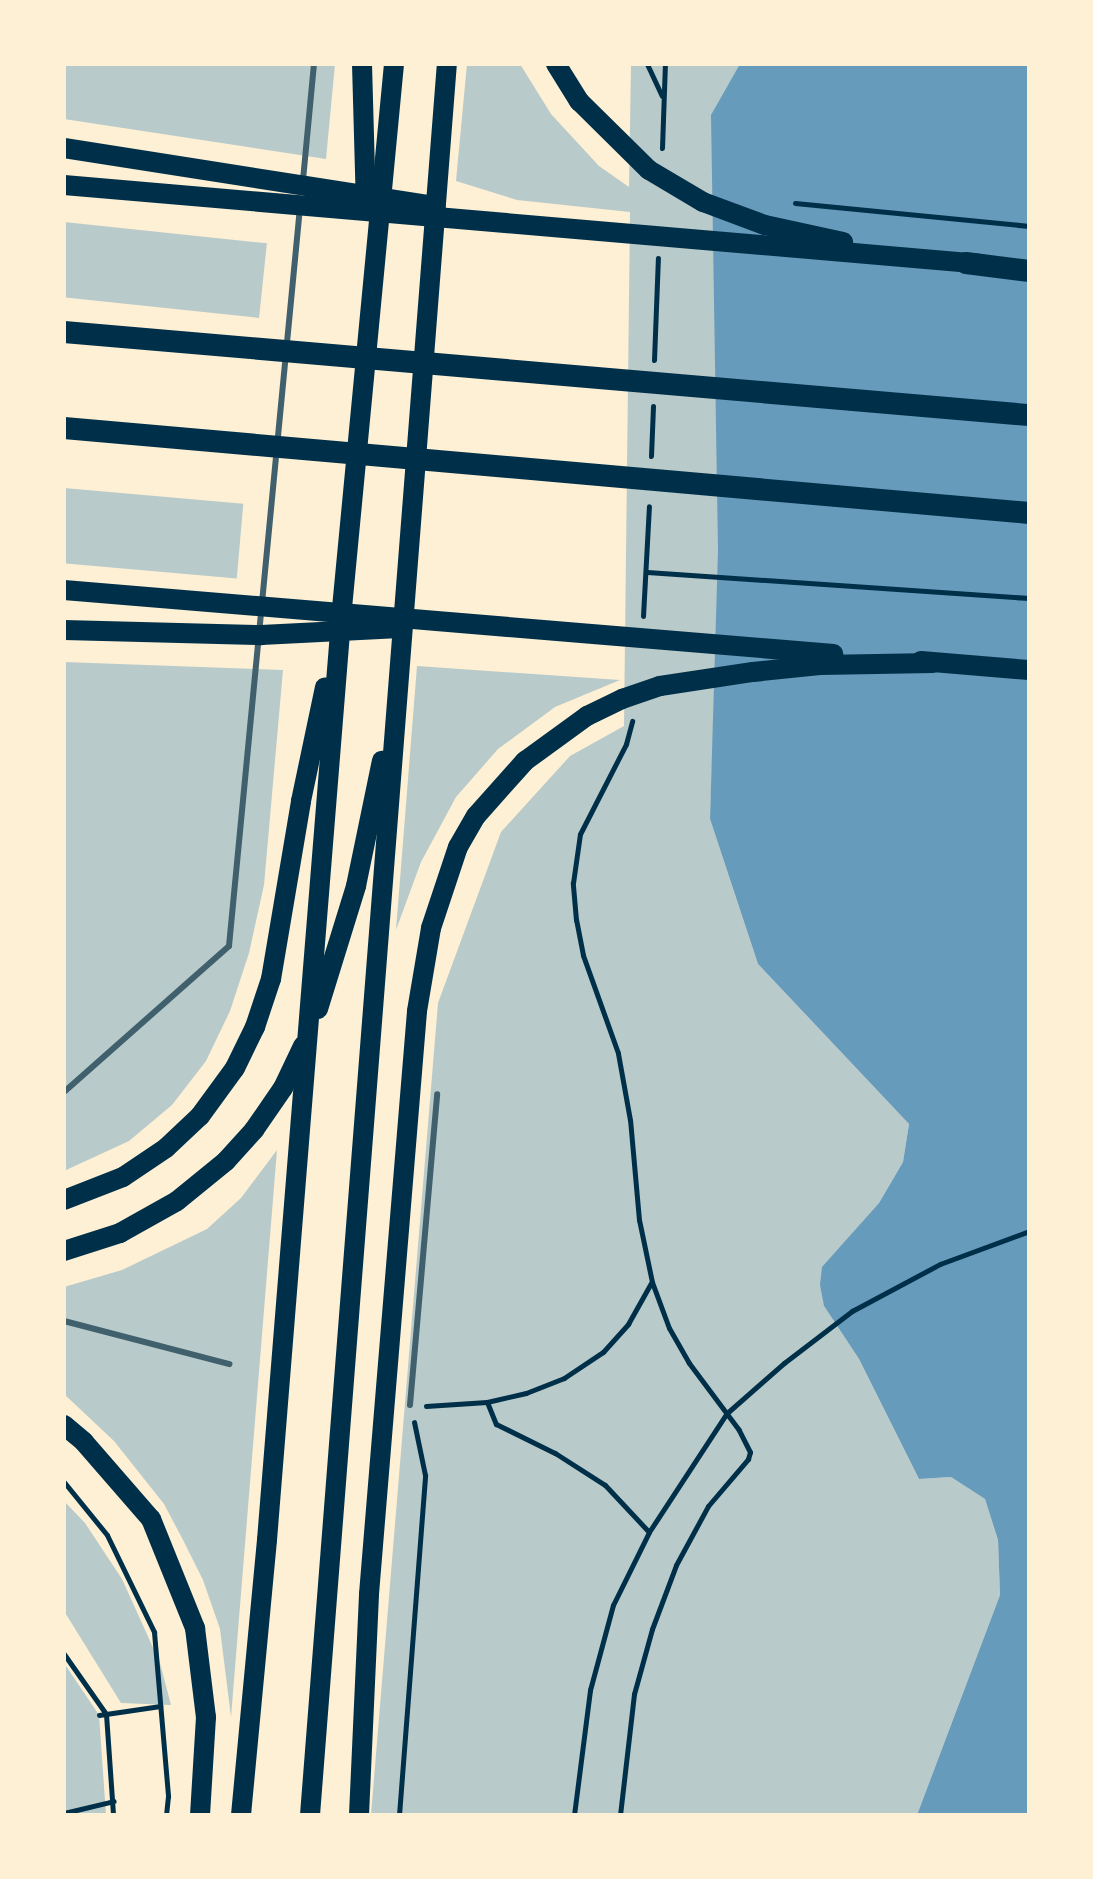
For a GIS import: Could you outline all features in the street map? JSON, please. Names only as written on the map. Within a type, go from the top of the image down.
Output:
[{"type":"highway","points":[[966,263],[1029,269]]},
{"type":"highway","points":[[64,332],[1029,415]]},
{"type":"highway","points":[[64,428],[1029,513]]},
{"type":"main road","points":[[362,64],[370,330]]},
{"type":"main road","points":[[241,1815],[267,1540],[342,608],[394,64]]},
{"type":"main road","points":[[440,64],[441,128]]},
{"type":"main road","points":[[310,1815],[447,64]]},
{"type":"main road","points":[[556,64],[579,101],[612,136],[649,170],[703,202],[765,225],[966,263]]},
{"type":"main road","points":[[64,148],[343,189],[560,229]]},
{"type":"main road","points":[[64,185],[966,263]]},
{"type":"main road","points":[[64,590],[1029,670]]},
{"type":"main road","points":[[64,1200],[123,1177],[166,1148],[200,1116],[235,1068],[255,1027],[271,979],[301,801],[342,608]]},
{"type":"main road","points":[[64,630],[261,635],[500,626]]},
{"type":"main road","points":[[64,1251],[120,1233],[177,1201],[226,1161],[283,1088],[312,1025],[356,886],[376,799],[402,643]]},
{"type":"main road","points":[[359,1815],[369,1594],[417,1011],[428,942],[458,847],[497,789],[555,736],[587,716],[660,686],[820,665],[933,663]]},
{"type":"main road","points":[[64,1425],[84,1442],[151,1519],[195,1628],[206,1717],[200,1815]]},
{"type":"lane","points":[[64,1092],[229,946],[314,64]]},
{"type":"lane","points":[[410,1405],[437,1094]]},
{"type":"lane","points":[[64,1321],[229,1364]]},
{"type":"path","points":[[647,64],[663,100]]},
{"type":"path","points":[[661,163],[665,64]]},
{"type":"path","points":[[651,138],[664,147]]},
{"type":"path","points":[[787,202],[1029,226]]},
{"type":"path","points":[[654,367],[658,241]]},
{"type":"path","points":[[651,462],[653,399]]},
{"type":"path","points":[[643,618],[650,493]]},
{"type":"path","points":[[647,572],[1029,598]]},
{"type":"path","points":[[620,1815],[634,1694],[652,1629],[676,1565],[708,1506],[748,1459],[747,1442],[669,1328],[652,1282],[639,1220],[630,1120],[618,1053],[583,955],[573,883],[580,834],[626,744],[633,715]]},
{"type":"path","points":[[574,1815],[590,1690],[613,1605],[649,1532],[727,1413],[815,1338],[874,1298],[940,1264],[1029,1231]]},
{"type":"path","points":[[399,1815],[425,1475],[410,1405],[435,1407],[487,1402],[526,1393],[564,1378],[603,1352],[628,1324],[652,1282]]},
{"type":"path","points":[[487,1402],[496,1424],[555,1453],[605,1485],[649,1532]]},
{"type":"path","points":[[64,1482],[107,1535],[154,1632],[166,1815]]},
{"type":"path","points":[[64,1654],[102,1714],[114,1801],[113,1815]]},
{"type":"path","points":[[102,1714],[160,1706]]},
{"type":"path","points":[[64,1813],[114,1801]]},
{"type":"shaded area","points":[[64,64],[335,64],[326,159],[64,119]]},
{"type":"shaded area","points":[[467,64],[520,64],[551,114],[599,166],[629,187],[631,64],[1029,64],[714,711],[710,819],[758,964],[909,1124],[903,1162],[879,1203],[823,1267],[824,1306],[859,1359],[919,1479],[951,1477],[985,1499],[998,1540],[1000,1595],[917,1815],[371,1815],[438,1003],[501,832],[570,756],[624,726],[630,212],[517,200],[456,181]]},
{"type":"shaded area","points":[[64,222],[267,243],[259,318],[64,297]]},
{"type":"shaded area","points":[[64,488],[243,504],[237,578],[64,563]]},
{"type":"shaded area","points":[[64,662],[283,670],[264,885],[249,953],[230,1011],[206,1061],[172,1105],[129,1141],[64,1171]]},
{"type":"shaded area","points":[[417,666],[620,680],[555,707],[498,749],[456,797],[421,862],[396,930]]},
{"type":"shaded area","points":[[277,1150],[231,1717],[220,1629],[203,1580],[182,1538],[164,1504],[114,1441],[64,1394],[64,1287],[122,1270],[207,1229],[241,1198]]},
{"type":"shaded area","points":[[64,1501],[85,1523],[122,1579],[160,1663],[171,1705],[121,1703],[64,1611]]},
{"type":"shaded area","points":[[64,1663],[99,1715],[106,1815],[64,1815]]},
{"type":"water","points":[[740,64],[1029,64],[1029,1815],[917,1815],[1000,1595],[998,1540],[985,1499],[951,1477],[919,1479],[859,1359],[824,1306],[820,1285],[822,1267],[879,1203],[903,1162],[909,1124],[758,964],[710,819],[718,550],[711,115]]}]
